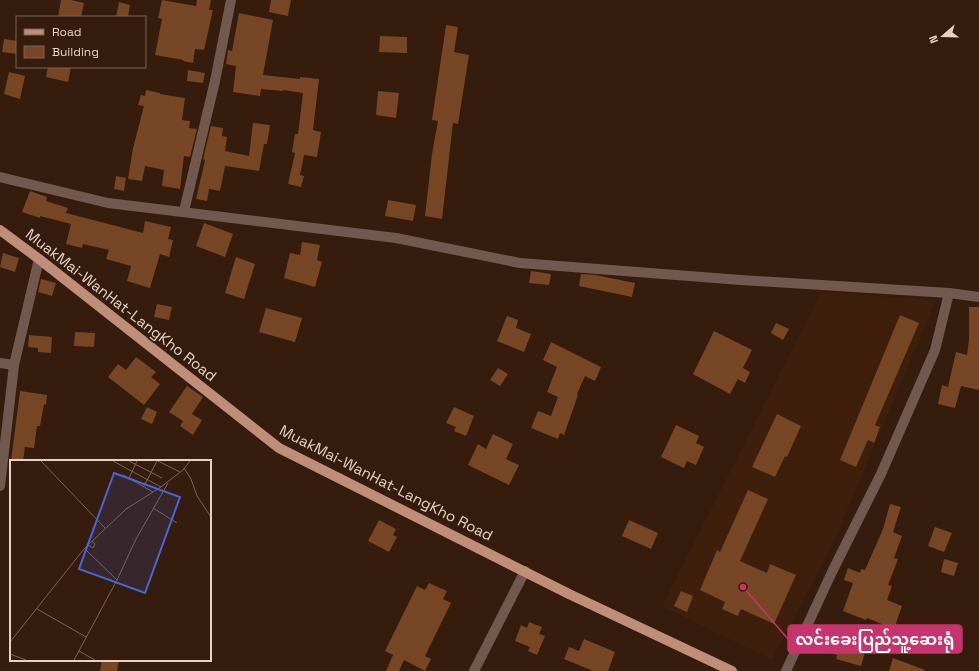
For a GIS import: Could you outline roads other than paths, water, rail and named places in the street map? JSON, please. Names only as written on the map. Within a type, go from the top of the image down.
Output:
[{"type":"main road","name":"MuakMai-WanHat-LangKho Road","points":[[0,230],[279,448],[570,594],[732,671]]},
{"type":"street","points":[[184,211],[215,82],[231,0]]},
{"type":"street","points":[[0,177],[108,203],[184,211],[396,238],[520,263],[741,280],[949,293],[979,297]]},
{"type":"street","points":[[0,486],[14,365],[39,259]]},
{"type":"street","points":[[786,671],[832,572],[881,474],[935,350],[949,293]]},
{"type":"street","points":[[0,363],[14,365]]},
{"type":"street","points":[[474,671],[525,571]]},
{"type":"place","name":"လင်းခေးပြည်သူ့ဆေးရုံ","points":[[743,587]]}]
